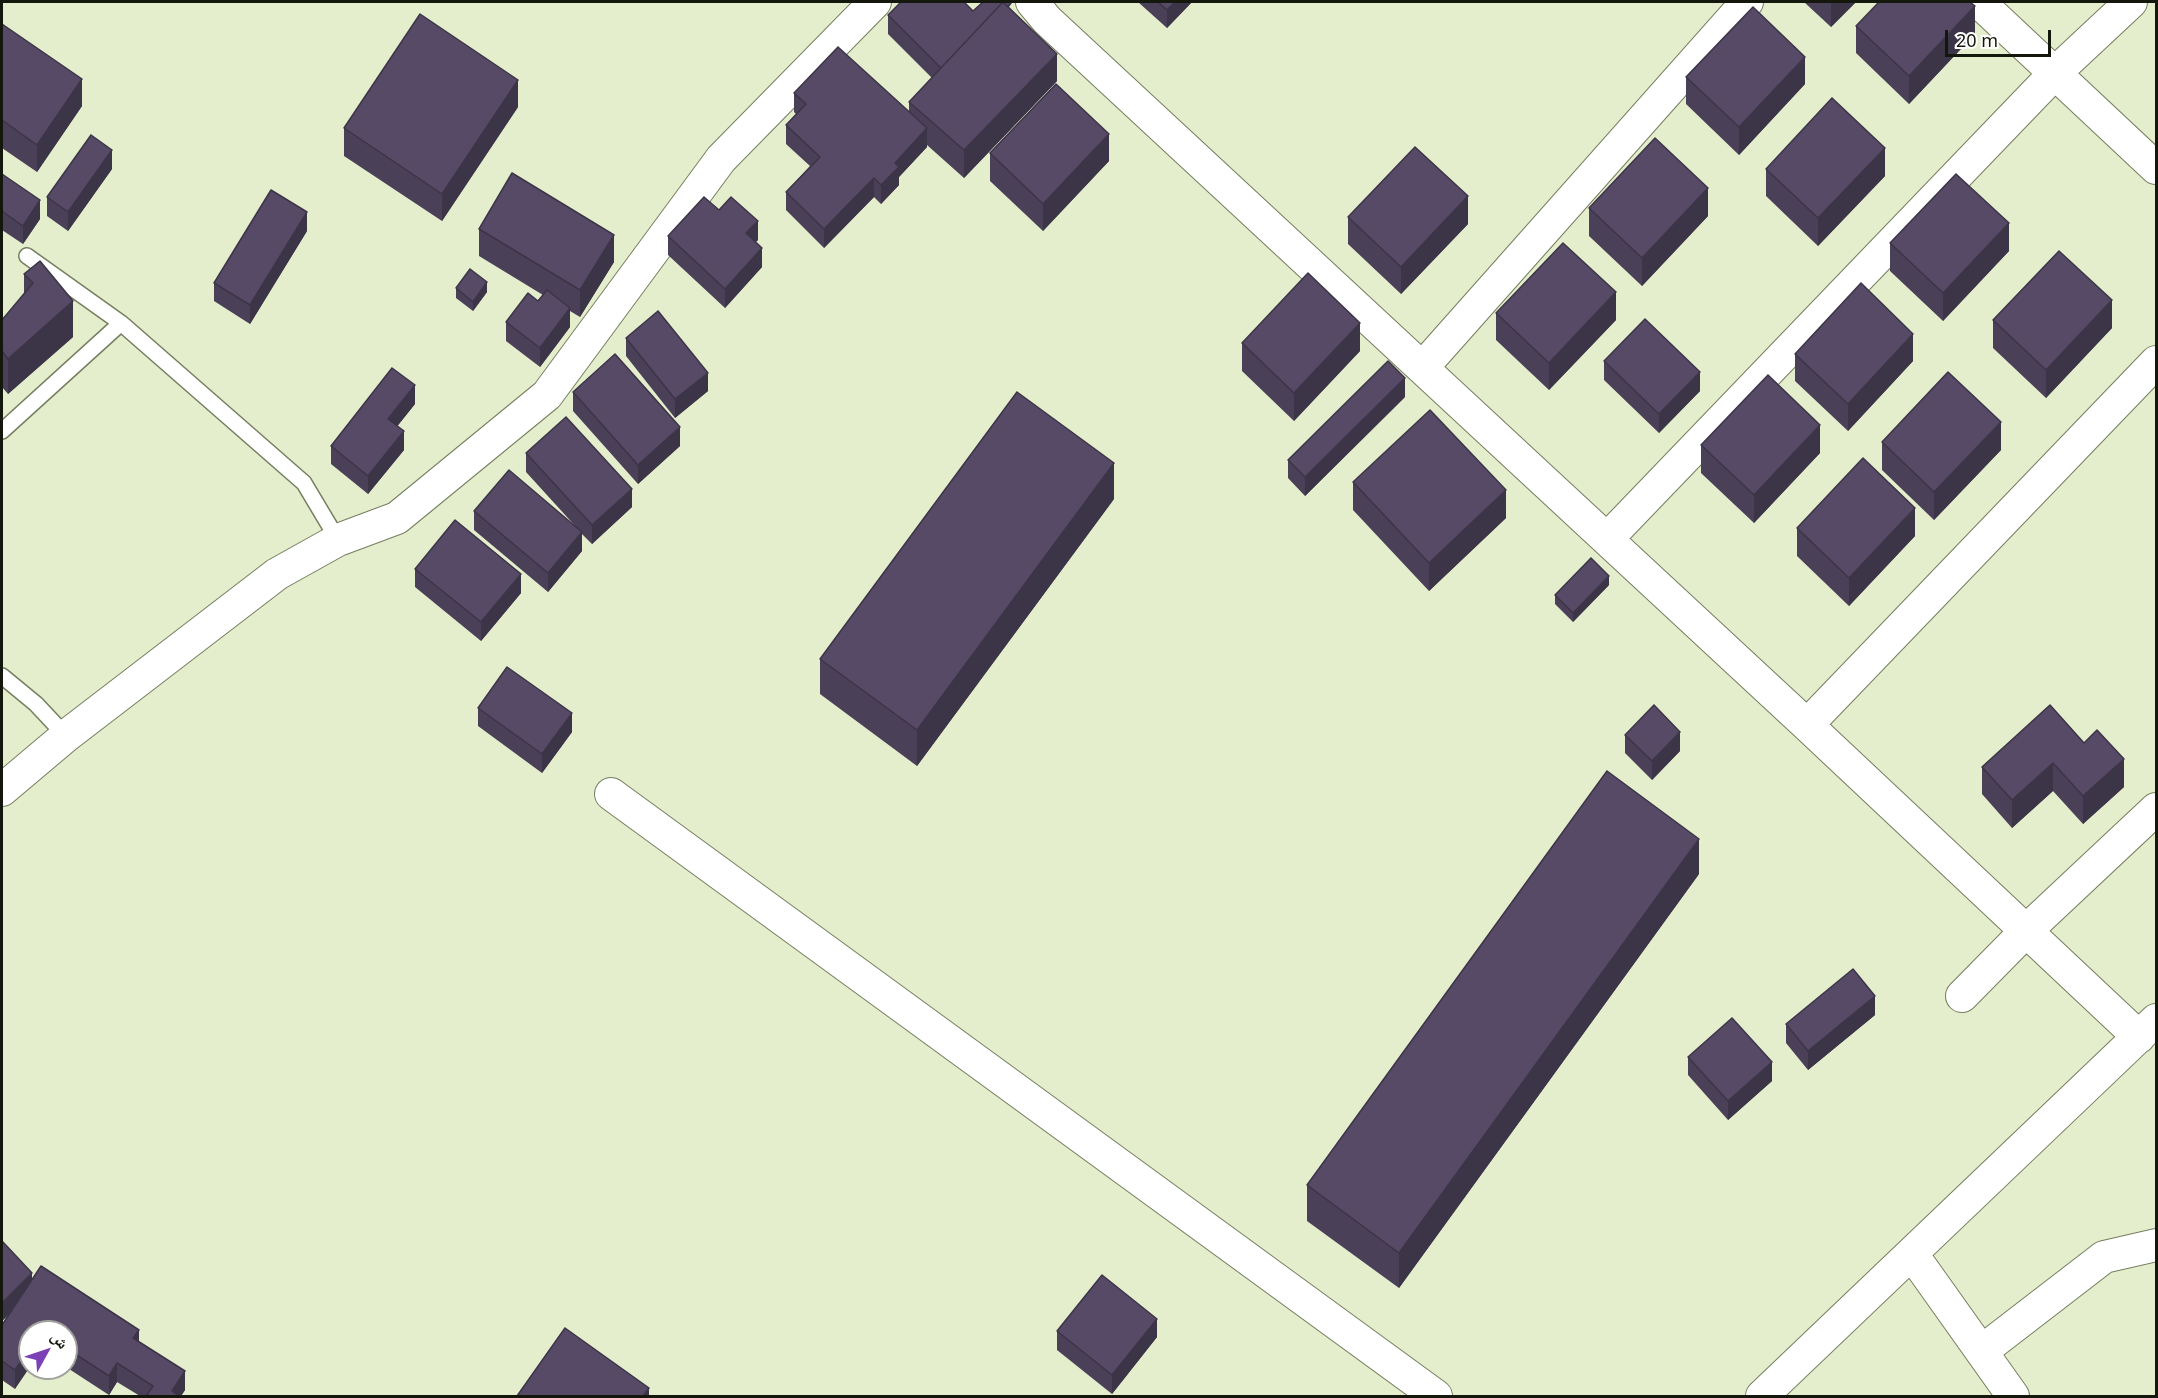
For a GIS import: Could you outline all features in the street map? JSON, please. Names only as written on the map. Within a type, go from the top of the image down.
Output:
[{"type":"street","points":[[2,790],[66,736],[277,574],[338,540],[398,518],[547,395],[721,159],[875,2]]},
{"type":"street","points":[[1032,2],[1047,20],[2027,930],[2148,1028],[1762,1396]]},
{"type":"street","points":[[1422,368],[1747,2]]},
{"type":"street","points":[[1979,2],[2157,168]]},
{"type":"street","points":[[1607,539],[2055,73],[2131,2]]},
{"type":"street","points":[[1807,725],[2157,362]]},
{"type":"street","points":[[611,794],[1436,1396]]},
{"type":"street","points":[[1962,996],[2027,930],[2157,809]]},
{"type":"street","points":[[1982,1351],[2104,1257],[2157,1245]]},
{"type":"street","points":[[1912,1254],[2013,1396]]},
{"type":"lane","points":[[27,256],[121,323],[304,483],[338,540]]},
{"type":"lane","points":[[2,431],[121,323]]},
{"type":"lane","points":[[2,676],[36,704],[66,736]]},
{"type":"building","points":[[901,2],[964,2],[973,11],[983,2],[1003,2],[941,68],[888,15]]},
{"type":"building","points":[[1003,2],[1057,54],[964,150],[909,102]]},
{"type":"building","points":[[1158,2],[1175,2],[1167,10]]},
{"type":"building","points":[[1879,2],[1970,2],[1975,6],[1909,76],[1856,26]]},
{"type":"building","points":[[1753,7],[1805,57],[1739,127],[1686,77]]},
{"type":"building","points":[[420,14],[518,80],[442,194],[344,128]]},
{"type":"building","points":[[2,24],[82,79],[37,145],[2,120]]},
{"type":"building","points":[[838,47],[927,128],[895,163],[899,167],[881,185],[874,178],[824,229],[786,192],[820,157],[786,125],[806,104],[794,93]]},
{"type":"building","points":[[1056,84],[1109,134],[1043,204],[990,153]]},
{"type":"building","points":[[1832,98],[1885,148],[1818,218],[1766,169]]},
{"type":"building","points":[[91,135],[112,150],[68,212],[47,197]]},
{"type":"building","points":[[1655,138],[1708,188],[1642,258],[1589,208]]},
{"type":"building","points":[[1415,147],[1468,196],[1401,267],[1348,217]]},
{"type":"building","points":[[512,173],[614,235],[580,290],[479,229]]},
{"type":"building","points":[[2,174],[40,200],[23,226],[2,211]]},
{"type":"building","points":[[1956,174],[2009,223],[1943,293],[1890,243]]},
{"type":"building","points":[[271,190],[307,212],[250,305],[214,283]]},
{"type":"building","points":[[704,197],[719,210],[731,197],[758,221],[746,233],[762,248],[725,289],[668,236]]},
{"type":"building","points":[[1563,243],[1616,292],[1549,363],[1496,313]]},
{"type":"building","points":[[2059,251],[2112,300],[2046,370],[1993,320]]},
{"type":"building","points":[[40,261],[73,301],[8,359],[2,351],[2,320],[33,283],[24,274]]},
{"type":"building","points":[[470,269],[487,282],[473,302],[456,288]]},
{"type":"building","points":[[1308,273],[1360,323],[1294,393],[1242,343]]},
{"type":"building","points":[[1861,283],[1913,334],[1848,404],[1795,354]]},
{"type":"building","points":[[547,290],[570,308],[540,348],[506,322],[528,293],[538,301]]},
{"type":"building","points":[[658,311],[708,373],[675,399],[626,338]]},
{"type":"building","points":[[1645,319],[1700,372],[1659,414],[1604,361]]},
{"type":"building","points":[[615,354],[680,427],[638,465],[573,392]]},
{"type":"building","points":[[1388,361],[1405,378],[1305,477],[1288,460]]},
{"type":"building","points":[[392,368],[415,385],[388,419],[404,431],[368,476],[331,446]]},
{"type":"building","points":[[1948,372],[2001,422],[1934,492],[1882,442]]},
{"type":"building","points":[[1768,375],[1820,425],[1754,495],[1701,445]]},
{"type":"building","points":[[1017,392],[1114,463],[917,730],[820,659]]},
{"type":"building","points":[[1430,410],[1506,490],[1429,563],[1353,482]]},
{"type":"building","points":[[566,417],[632,489],[592,525],[526,453]]},
{"type":"building","points":[[1863,458],[1915,508],[1849,578],[1797,528]]},
{"type":"building","points":[[509,470],[582,532],[548,573],[474,511]]},
{"type":"building","points":[[455,520],[521,574],[481,622],[415,569]]},
{"type":"building","points":[[1591,558],[1609,576],[1573,613],[1555,595]]},
{"type":"building","points":[[507,667],[572,713],[542,754],[478,708]]},
{"type":"building","points":[[1654,705],[1680,732],[1652,761],[1625,735]]},
{"type":"building","points":[[2050,705],[2084,743],[2097,730],[2124,759],[2083,796],[2053,763],[2012,800],[1982,767]]},
{"type":"building","points":[[1607,771],[1699,839],[1399,1253],[1307,1185]]},
{"type":"building","points":[[1853,969],[1875,996],[1808,1051],[1786,1024]]},
{"type":"building","points":[[1732,1018],[1772,1062],[1728,1101],[1688,1057]]},
{"type":"building","points":[[2,1241],[32,1273],[2,1303]]},
{"type":"building","points":[[41,1266],[139,1330],[133,1338],[185,1371],[172,1391],[180,1396],[146,1396],[153,1386],[117,1363],[109,1376],[78,1356],[78,1320],[18,1320],[18,1366],[15,1370],[2,1361],[2,1325]]},
{"type":"building","points":[[1102,1275],[1157,1319],[1112,1375],[1057,1331]]},
{"type":"building","points":[[565,1328],[649,1388],[643,1396],[517,1396]]}]
